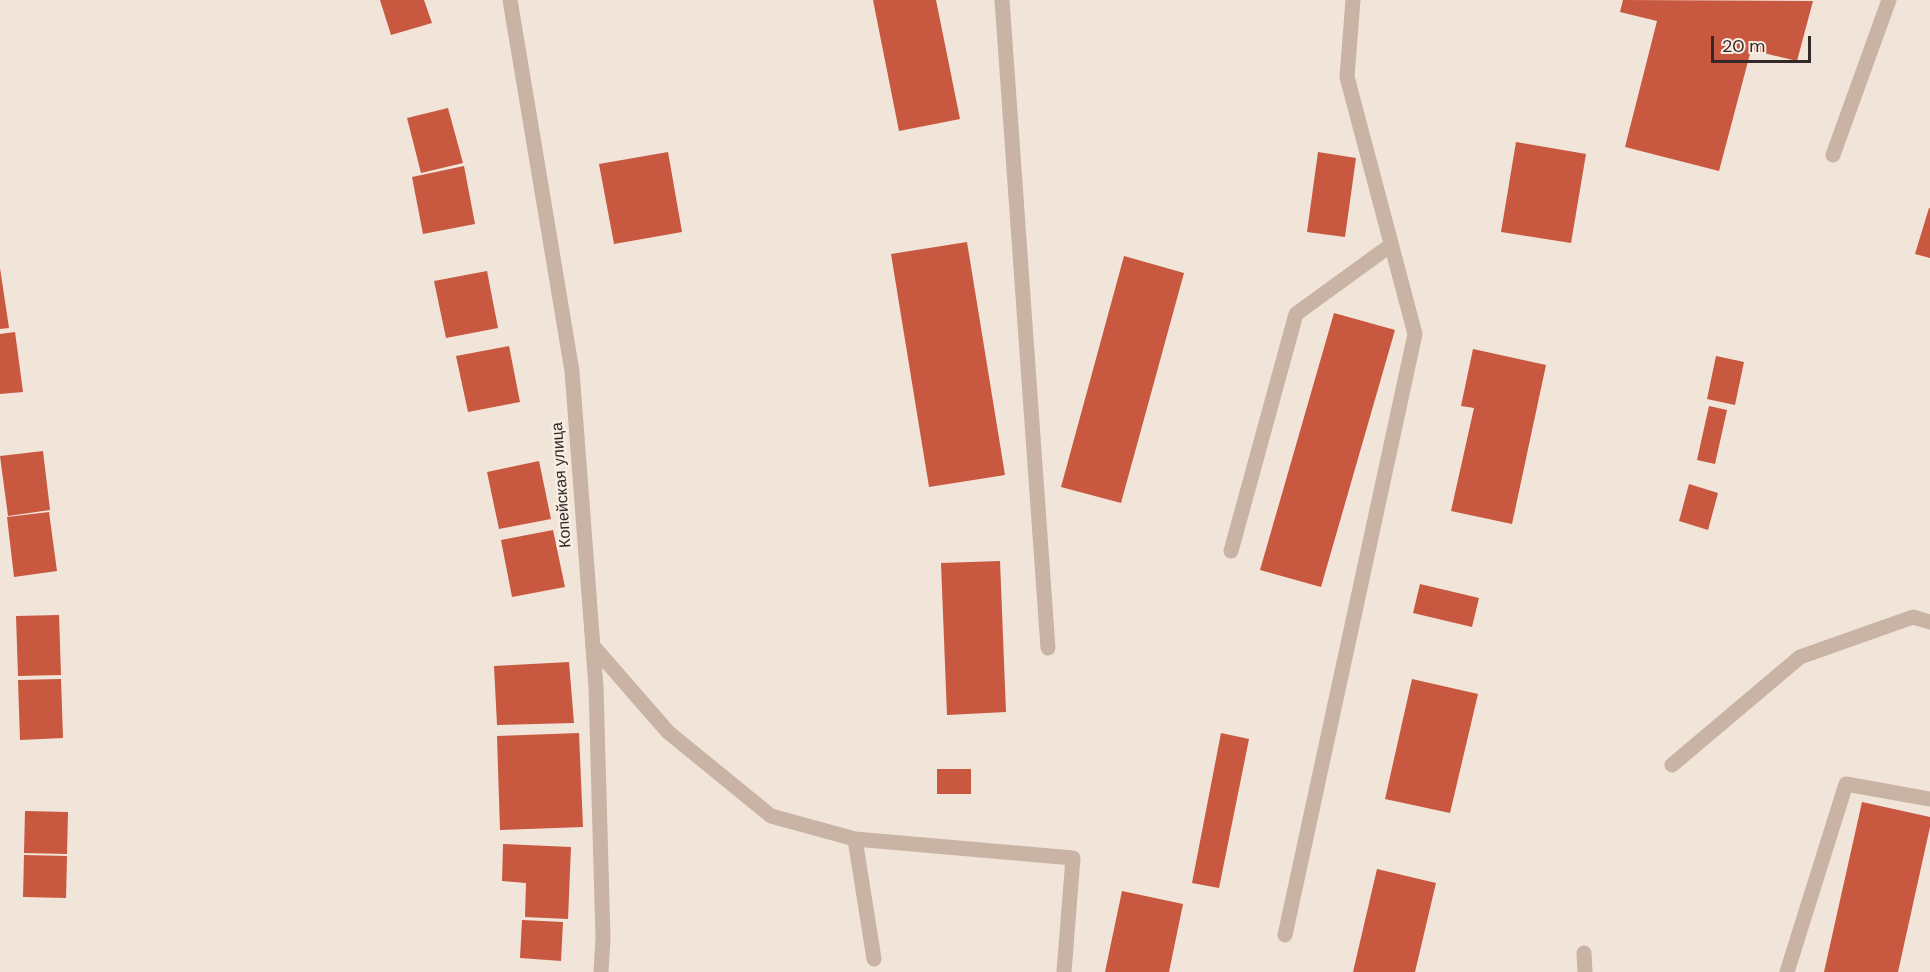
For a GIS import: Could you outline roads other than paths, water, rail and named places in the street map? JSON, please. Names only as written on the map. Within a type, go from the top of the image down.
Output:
[{"type":"street","name":"Копейская улица","points":[[510,0],[572,371],[593,646],[603,914],[601,972]]},
{"type":"street","points":[[1002,0],[1048,648]]},
{"type":"street","points":[[1285,935],[1415,334],[1347,76],[1353,0]]},
{"type":"street","points":[[1833,155],[1888,0]]},
{"type":"street","points":[[1232,551],[1296,314],[1391,245]]},
{"type":"street","points":[[1672,765],[1800,657],[1913,617],[1930,622]]},
{"type":"street","points":[[593,646],[668,732],[771,816],[855,839],[1072,858],[1064,972]]},
{"type":"street","points":[[1787,972],[1846,784],[1930,799]]},
{"type":"street","points":[[855,839],[874,960]]},
{"type":"street","points":[[1584,953],[1585,972]]}]
